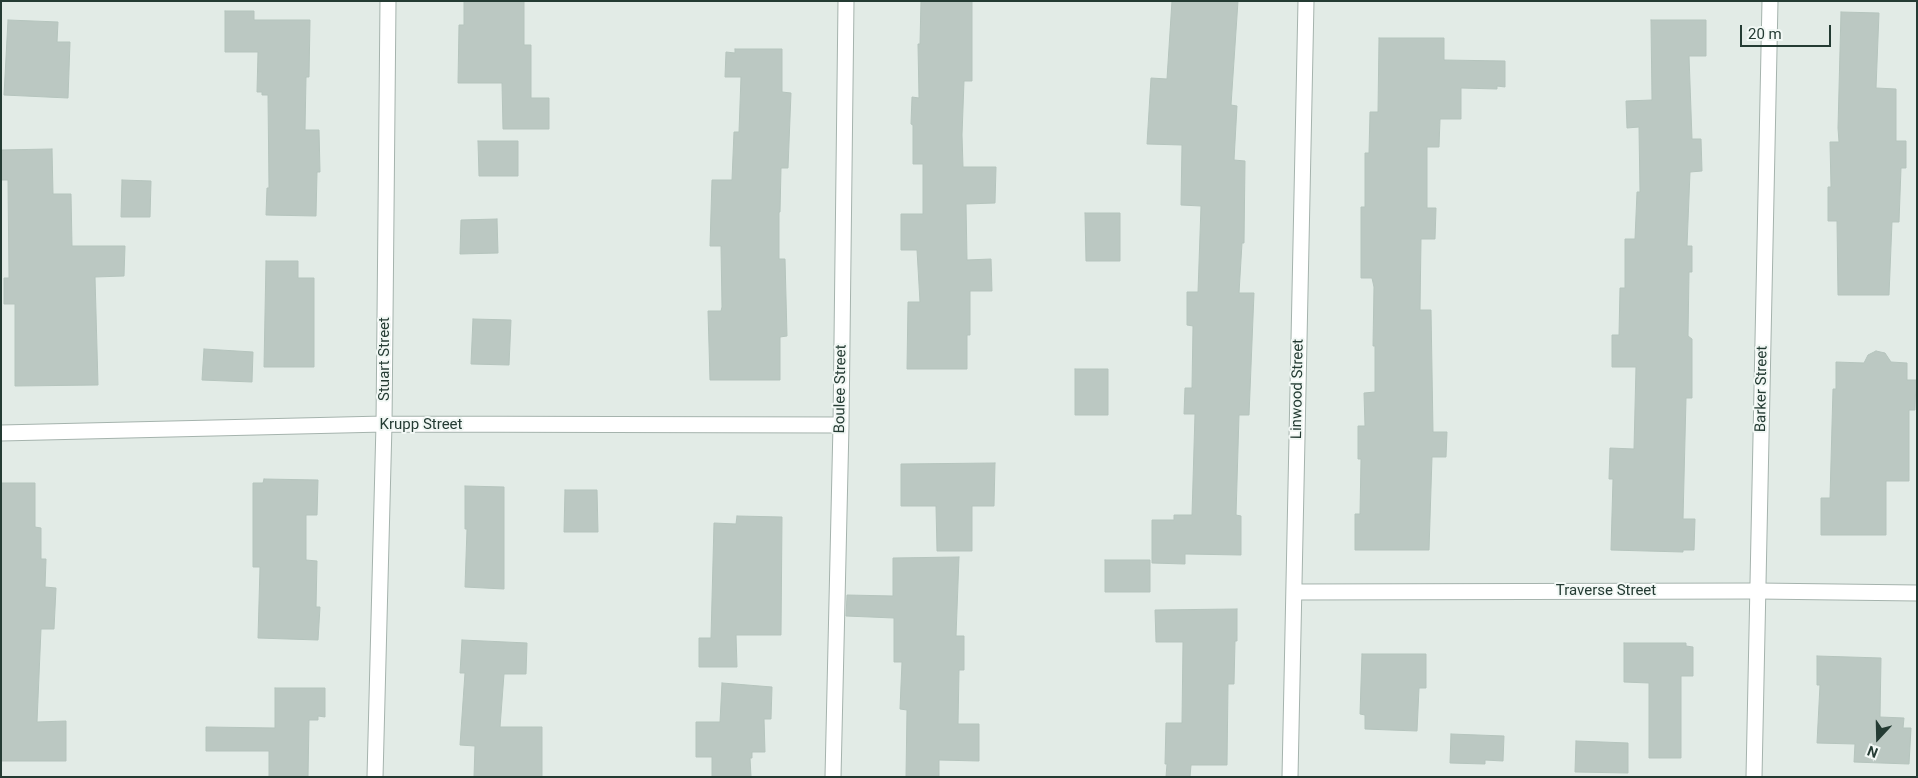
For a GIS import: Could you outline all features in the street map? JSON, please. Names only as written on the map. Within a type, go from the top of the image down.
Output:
[{"type":"street","name":"Stuart Street","points":[[375,777],[384,424],[388,1]]},
{"type":"street","name":"Boulee Street","points":[[834,777],[841,425],[846,1]]},
{"type":"street","name":"Linwood Street","points":[[1290,777],[1306,1]]},
{"type":"street","name":"Barker Street","points":[[1754,777],[1770,1]]},
{"type":"street","name":"Krupp Street","points":[[1,433],[384,424],[841,425]]},
{"type":"street","name":"Traverse Street","points":[[1294,592],[1758,591],[1917,593]]},
{"type":"building","points":[[464,1],[524,1],[524,45],[531,45],[531,98],[549,98],[549,129],[503,129],[502,83],[458,83],[459,25],[464,25]]},
{"type":"building","points":[[921,1],[972,1],[972,81],[964,81],[963,167],[996,167],[995,203],[966,204],[967,260],[991,259],[992,291],[970,291],[970,335],[967,335],[967,369],[907,369],[908,302],[920,302],[917,250],[901,250],[901,214],[923,214],[923,164],[913,164],[913,125],[911,124],[912,97],[919,98],[918,44],[920,44]]},
{"type":"building","points":[[1172,1],[1238,1],[1231,105],[1237,106],[1234,160],[1245,161],[1244,243],[1242,243],[1239,293],[1254,293],[1249,415],[1239,415],[1236,515],[1241,516],[1241,555],[1185,554],[1185,564],[1152,563],[1152,520],[1174,520],[1174,515],[1192,515],[1195,414],[1184,414],[1185,388],[1192,388],[1193,326],[1187,325],[1187,292],[1198,292],[1201,206],[1181,205],[1182,145],[1147,144],[1151,78],[1167,79]]},
{"type":"building","points":[[225,11],[254,11],[254,20],[310,20],[309,77],[306,77],[305,130],[319,130],[320,172],[317,172],[316,216],[266,215],[267,188],[269,188],[268,95],[262,95],[262,92],[257,92],[258,52],[225,52]]},
{"type":"building","points":[[1841,12],[1879,13],[1876,88],[1896,89],[1896,141],[1906,141],[1906,168],[1901,168],[1899,222],[1892,222],[1889,295],[1838,295],[1837,221],[1828,221],[1828,187],[1831,187],[1830,142],[1839,142]]},
{"type":"building","points":[[8,20],[58,22],[57,42],[70,42],[68,98],[4,95]]},
{"type":"building","points":[[1651,20],[1706,20],[1706,56],[1689,56],[1692,139],[1701,139],[1702,171],[1690,172],[1687,246],[1692,246],[1692,272],[1689,272],[1688,336],[1692,339],[1692,398],[1686,398],[1683,519],[1695,519],[1694,550],[1683,550],[1683,552],[1611,550],[1613,479],[1609,479],[1610,448],[1634,449],[1636,367],[1612,367],[1612,335],[1619,335],[1620,288],[1625,288],[1625,239],[1635,239],[1637,192],[1640,192],[1639,127],[1627,128],[1626,101],[1652,100]]},
{"type":"building","points":[[1379,38],[1444,38],[1444,60],[1505,61],[1505,87],[1497,86],[1497,89],[1461,88],[1461,119],[1440,119],[1439,147],[1427,147],[1427,208],[1436,208],[1435,239],[1421,239],[1420,310],[1431,310],[1433,432],[1447,432],[1446,457],[1432,457],[1429,550],[1355,550],[1355,514],[1360,514],[1361,459],[1358,459],[1358,426],[1365,426],[1364,393],[1375,392],[1375,346],[1373,346],[1374,287],[1372,278],[1361,278],[1361,207],[1365,207],[1365,153],[1369,153],[1370,112],[1378,112]]},
{"type":"building","points":[[735,49],[782,49],[782,92],[791,93],[788,168],[781,168],[779,212],[779,259],[785,259],[787,336],[780,337],[780,380],[710,380],[708,311],[721,311],[722,307],[721,246],[710,246],[712,180],[732,180],[734,132],[739,132],[741,77],[725,77],[726,52],[735,53]]},
{"type":"building","points":[[478,141],[518,141],[518,176],[479,176]]},
{"type":"building","points":[[52,149],[53,194],[71,194],[72,246],[125,246],[124,276],[95,277],[98,385],[15,386],[15,304],[4,304],[4,278],[9,278],[8,180],[1,180],[1,150]]},
{"type":"building","points":[[122,180],[151,181],[150,217],[121,217]]},
{"type":"building","points":[[1085,213],[1120,213],[1120,261],[1086,261]]},
{"type":"building","points":[[497,219],[498,253],[460,254],[461,220]]},
{"type":"building","points":[[266,261],[298,261],[298,278],[314,278],[314,367],[264,367]]},
{"type":"building","points":[[473,319],[511,320],[509,365],[471,364]]},
{"type":"building","points":[[204,349],[253,352],[252,382],[202,380]]},
{"type":"building","points":[[1876,351],[1885,353],[1891,362],[1907,363],[1907,380],[1916,380],[1915,410],[1909,410],[1909,481],[1886,481],[1886,535],[1821,535],[1821,498],[1830,498],[1833,389],[1836,389],[1836,362],[1864,363],[1868,355]]},
{"type":"building","points":[[1075,369],[1108,369],[1108,415],[1075,415]]},
{"type":"building","points":[[995,463],[994,506],[972,506],[972,551],[937,551],[936,506],[901,506],[901,464]]},
{"type":"building","points":[[264,479],[318,480],[317,515],[306,515],[306,560],[317,561],[316,607],[320,607],[318,640],[258,638],[260,567],[253,567],[253,483],[263,483]]},
{"type":"building","points":[[1,483],[35,483],[35,527],[41,528],[41,559],[46,559],[45,587],[56,588],[54,629],[41,629],[37,722],[66,721],[66,761],[1,761]]},
{"type":"building","points":[[465,486],[504,487],[504,589],[465,587],[467,529],[465,529]]},
{"type":"building","points":[[565,490],[597,490],[598,532],[564,532]]},
{"type":"building","points":[[737,516],[782,517],[781,635],[736,635],[737,667],[699,667],[699,638],[711,638],[714,523],[736,524]]},
{"type":"building","points":[[959,557],[956,636],[964,636],[964,670],[959,670],[958,724],[979,724],[979,761],[939,760],[939,777],[906,777],[907,710],[900,709],[902,662],[894,662],[894,618],[846,616],[847,595],[893,596],[893,558]]},
{"type":"building","points":[[1105,560],[1150,560],[1150,592],[1105,592]]},
{"type":"building","points":[[1237,609],[1234,684],[1228,684],[1227,765],[1191,765],[1190,777],[1166,777],[1166,723],[1182,723],[1183,642],[1156,642],[1155,610]]},
{"type":"building","points":[[462,640],[527,643],[526,674],[504,674],[500,727],[542,727],[542,777],[474,777],[475,746],[460,745],[465,673],[460,673]]},
{"type":"building","points":[[1624,643],[1686,643],[1686,646],[1693,647],[1693,676],[1681,676],[1681,758],[1649,758],[1649,683],[1624,682]]},
{"type":"building","points":[[1362,654],[1426,654],[1426,688],[1419,688],[1417,731],[1365,729],[1365,715],[1360,714]]},
{"type":"building","points":[[1817,656],[1881,658],[1880,717],[1904,718],[1903,728],[1911,728],[1909,764],[1854,762],[1855,744],[1817,743],[1820,685],[1817,685]]},
{"type":"building","points":[[722,683],[772,687],[771,719],[764,719],[765,752],[752,752],[752,758],[750,758],[751,777],[712,777],[712,757],[696,757],[696,722],[720,722]]},
{"type":"building","points":[[275,688],[325,688],[325,717],[318,716],[318,720],[309,720],[308,777],[269,777],[269,751],[206,751],[206,727],[275,728]]},
{"type":"building","points":[[1451,734],[1504,736],[1503,761],[1485,760],[1485,764],[1450,763]]},
{"type":"building","points":[[1576,741],[1628,743],[1628,773],[1575,772]]}]
